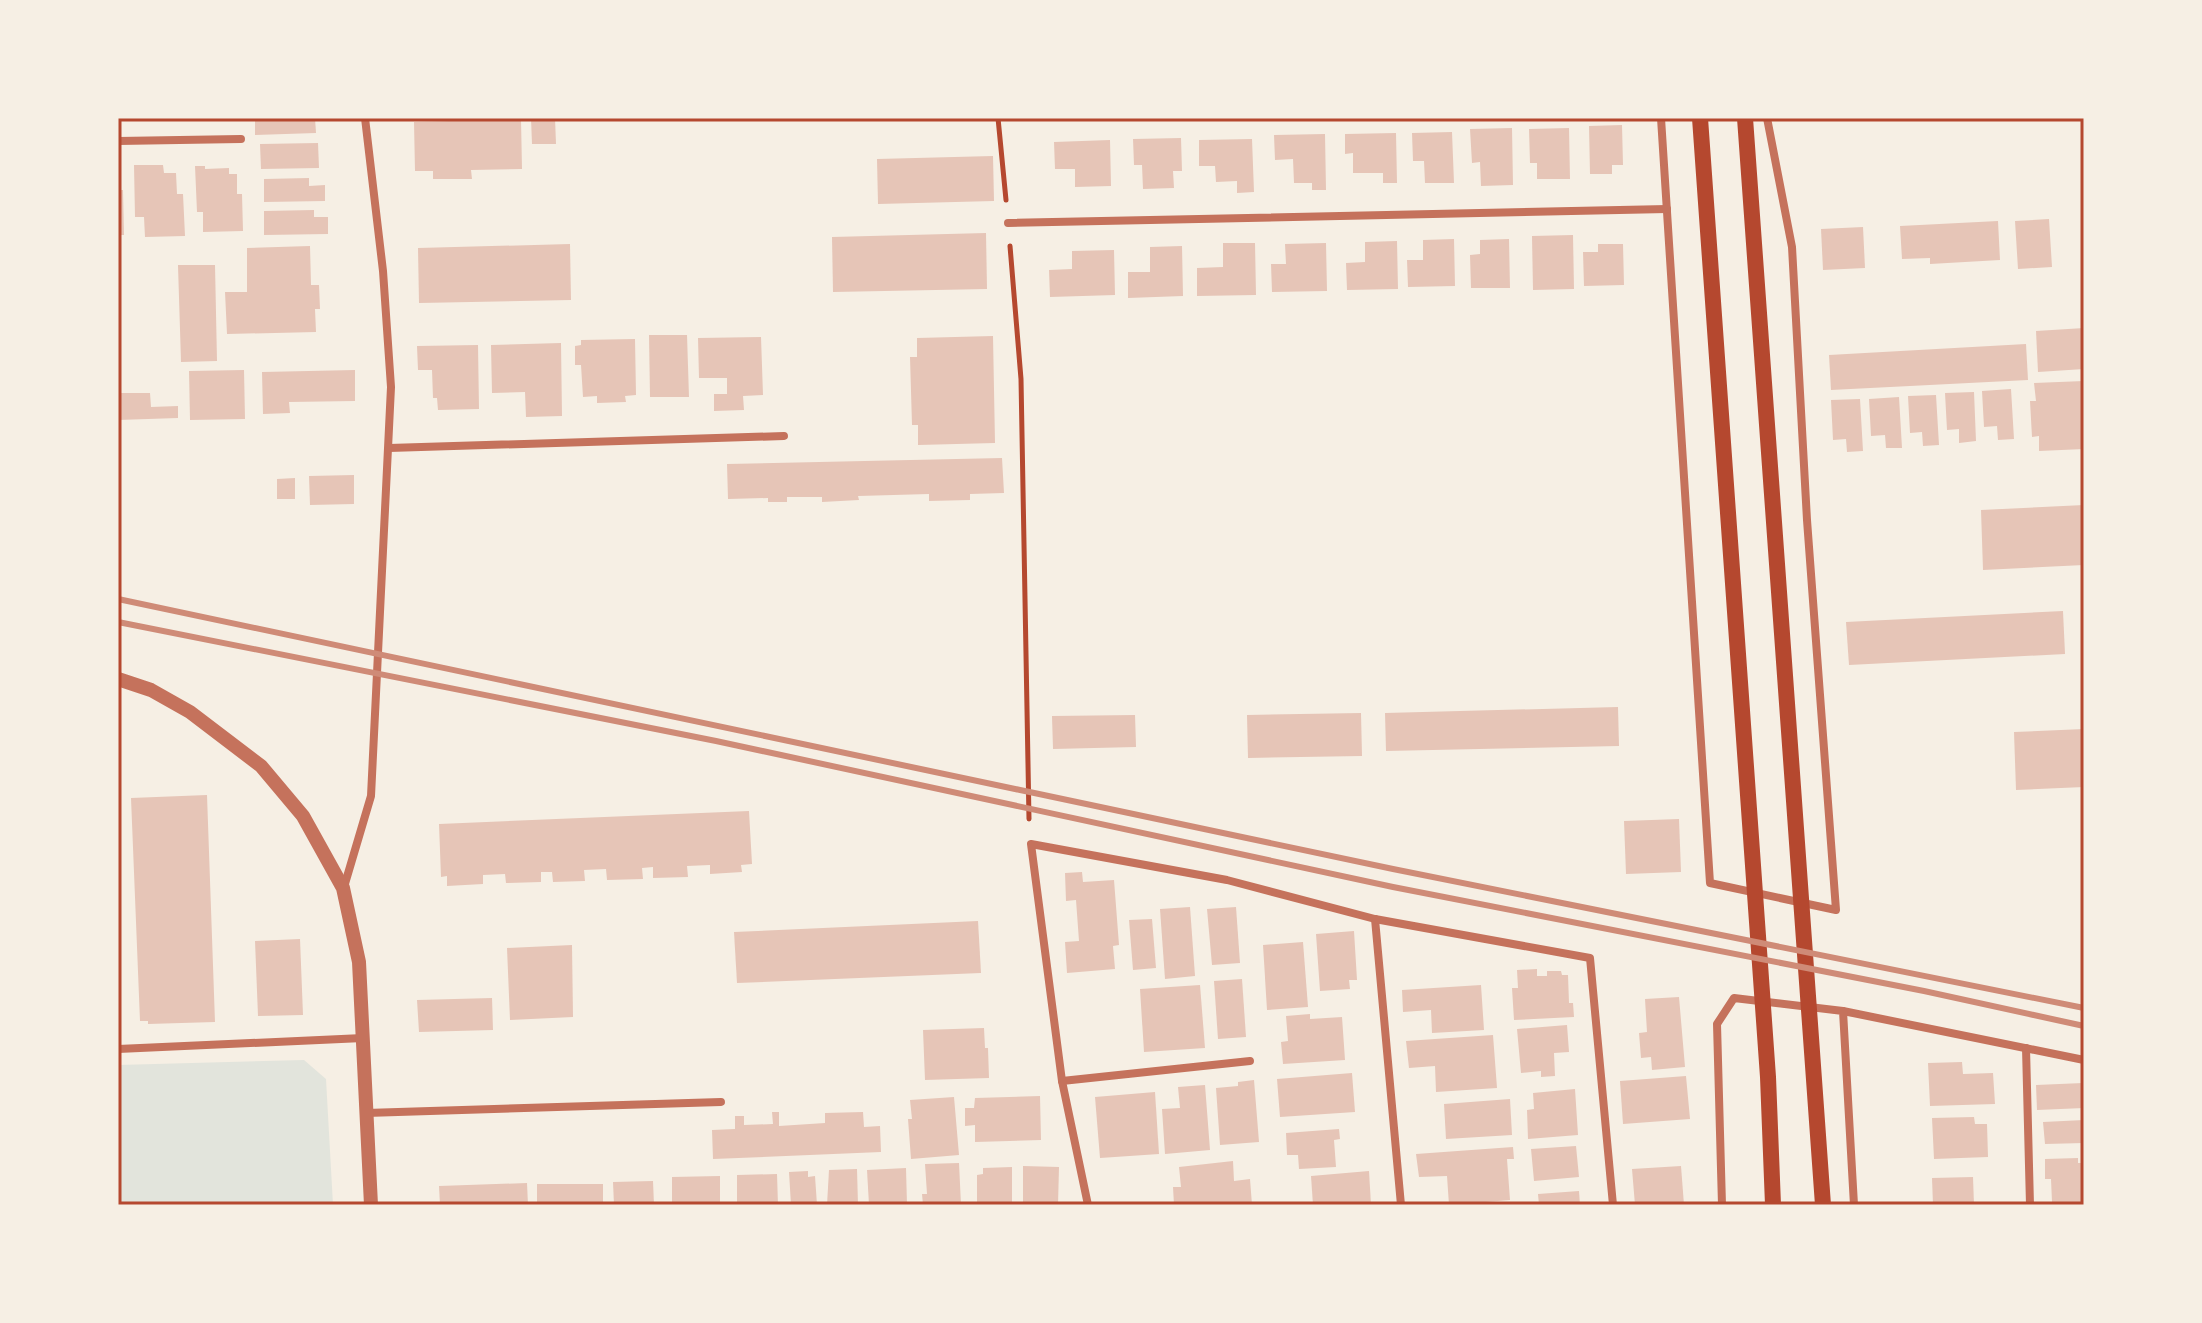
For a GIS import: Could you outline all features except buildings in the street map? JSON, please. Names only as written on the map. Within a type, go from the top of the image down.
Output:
[{"type":"main road","points":[[1700,118],[1768,1077],[1773,1205]]},
{"type":"main road","points":[[1745,118],[1823,1205]]},
{"type":"street","points":[[343,888],[371,796],[391,387],[383,271],[365,118]]},
{"type":"street","points":[[1661,118],[1710,883],[1836,910],[1807,520],[1792,247],[1767,118]]},
{"type":"street","points":[[118,141],[241,139]]},
{"type":"street","points":[[1008,223],[1667,209]]},
{"type":"street","points":[[389,448],[784,436]]},
{"type":"street","points":[[118,679],[151,690],[190,712],[261,766],[303,816],[343,888],[359,962],[371,1205]]},
{"type":"street","points":[[1088,1205],[1062,1081],[1031,844],[1227,880],[1375,919],[1590,958],[1613,1205]]},
{"type":"street","points":[[1375,919],[1401,1205]]},
{"type":"street","points":[[1722,1205],[1717,1024],[1734,998],[1843,1011],[2084,1060]]},
{"type":"street","points":[[1843,1011],[1854,1205]]},
{"type":"street","points":[[118,1049],[363,1038]]},
{"type":"street","points":[[2026,1048],[2030,1205]]},
{"type":"street","points":[[1062,1081],[1250,1061]]},
{"type":"street","points":[[365,1113],[721,1102]]},
{"type":"path","points":[[998,118],[1021,379],[1031,844]]},
{"type":"shaded area","points":[[304,1060],[326,1079],[333,1205],[118,1205],[118,1065]]},
{"type":"railway","points":[[118,599],[1393,869],[2084,1008]]},
{"type":"railway","points":[[118,622],[716,741],[1393,887],[1924,991],[2084,1026]]}]
